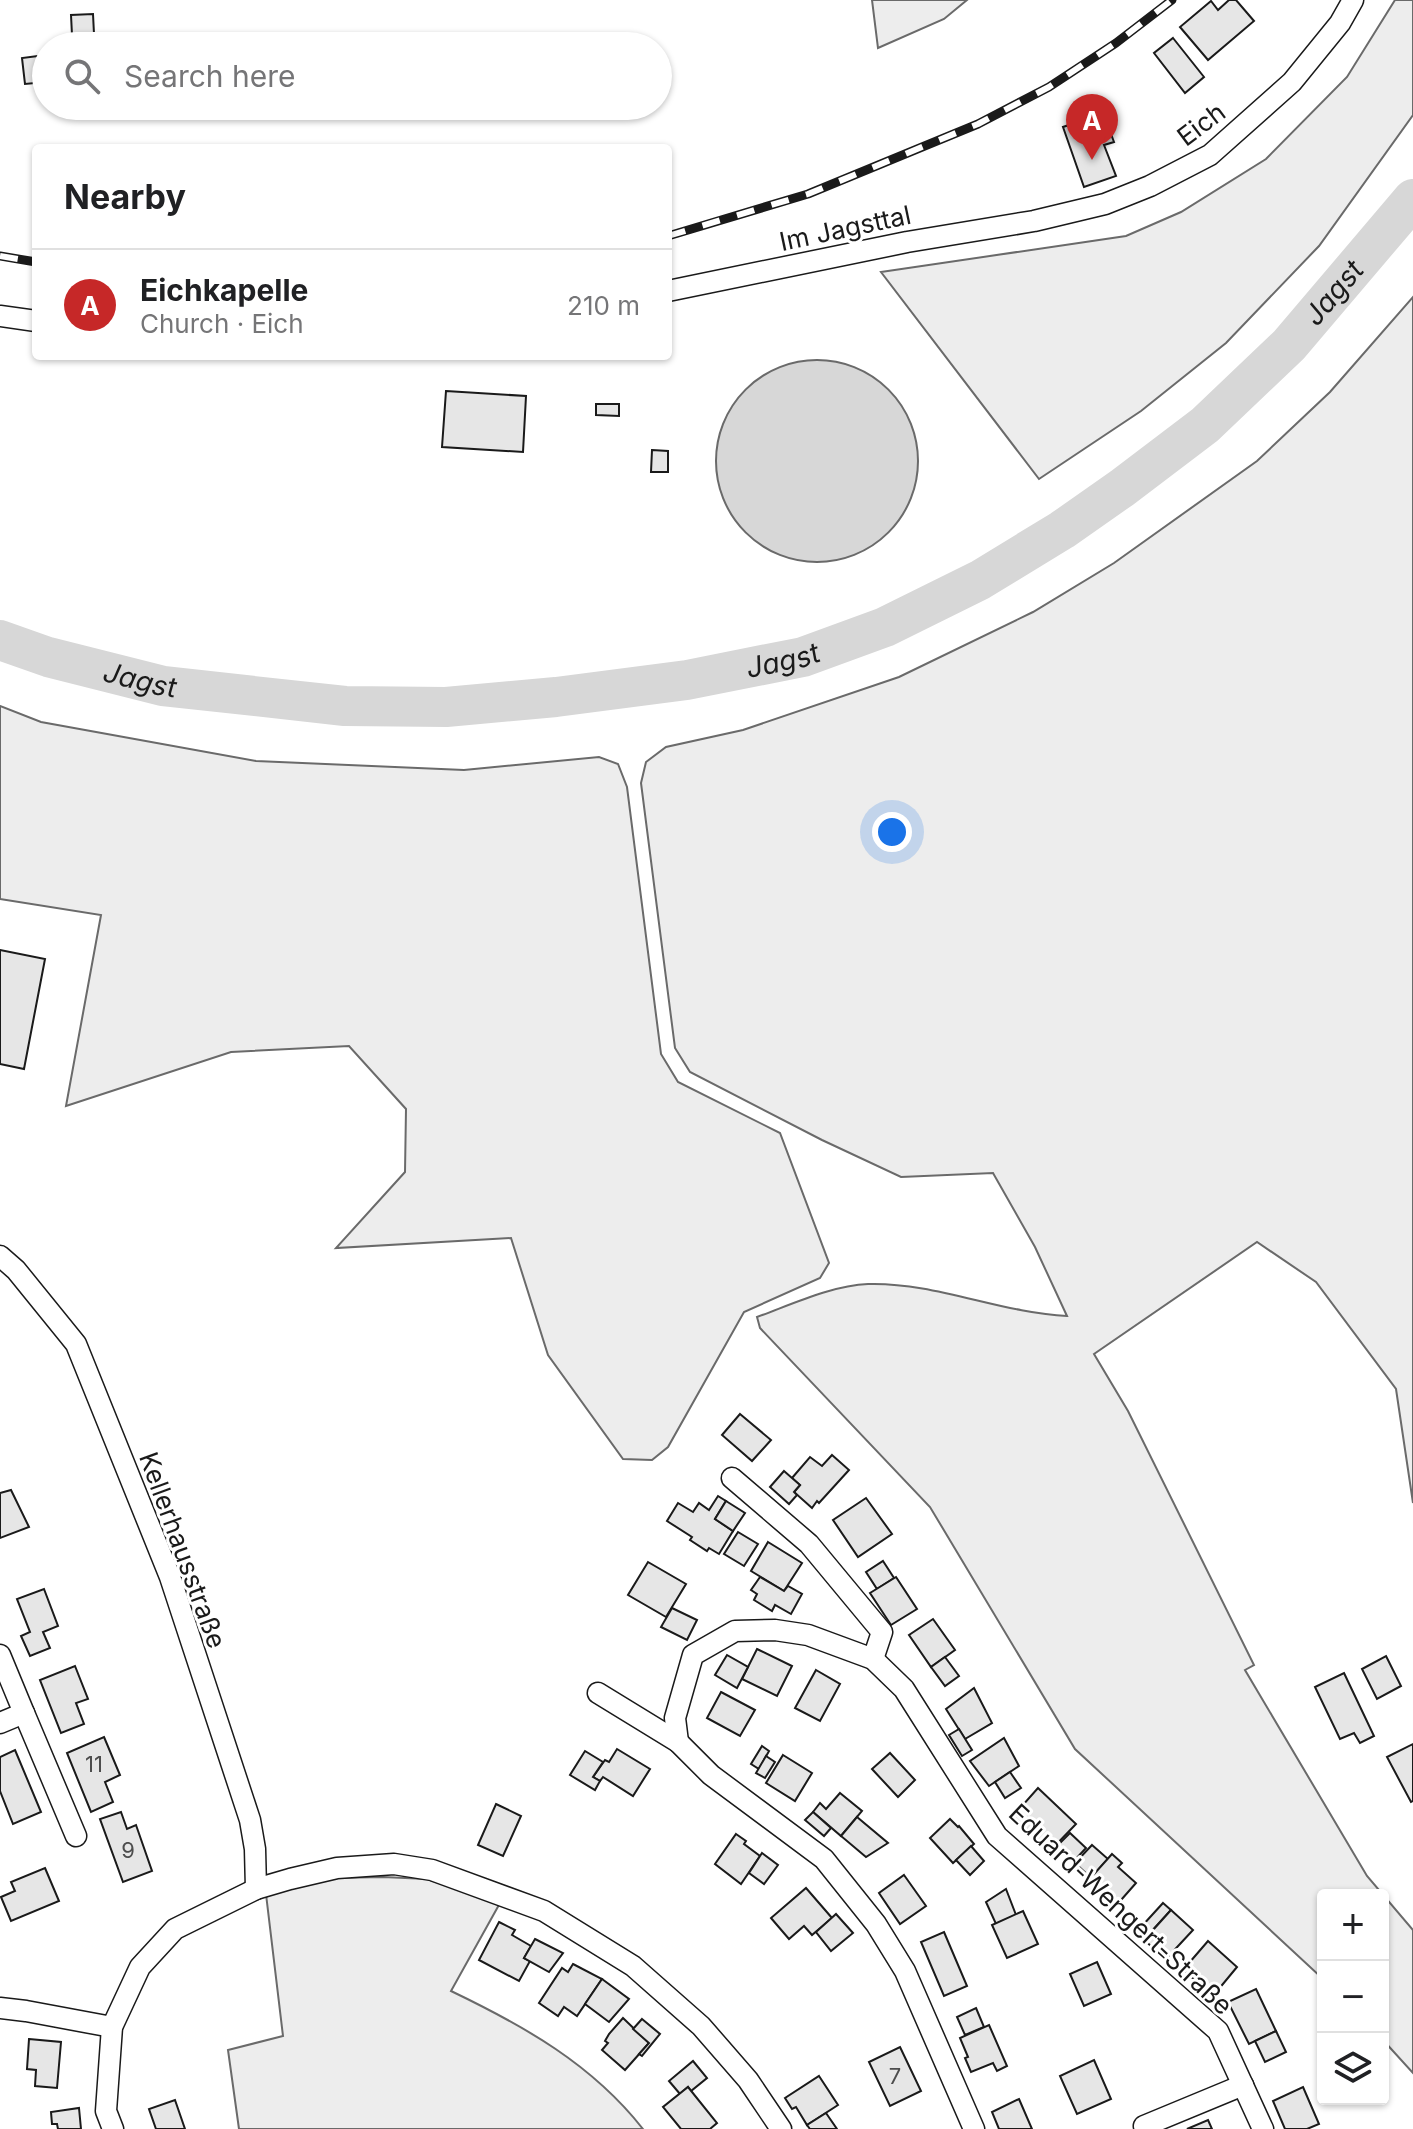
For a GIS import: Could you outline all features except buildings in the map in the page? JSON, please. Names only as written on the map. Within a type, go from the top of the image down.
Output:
[{"type":"street","name":"Eich","points":[[1034,221],[1105,204],[1150,186],[1210,155],[1292,82],[1340,23],[1353,0]]},
{"type":"street","name":"Im Jagsttal","points":[[672,290],[907,242],[1034,221]]},
{"type":"street","points":[[0,316],[32,320]]},
{"type":"street","name":"Kellerhausstraße","points":[[0,1256],[16,1270],[76,1344],[170,1577],[250,1820],[255,1849],[256,1889]]},
{"type":"street","points":[[732,1478],[809,1544],[882,1632],[873,1659]]},
{"type":"street","name":"Eduard-Wengert-Straße","points":[[678,1742],[675,1718],[693,1655],[735,1631],[775,1630],[808,1635],[873,1659],[904,1689],[997,1836],[1218,2031],[1263,2129]]},
{"type":"street","points":[[0,1655],[76,1836]]},
{"type":"street","points":[[598,1693],[678,1742],[711,1775],[824,1859],[876,1924],[905,1971],[974,2129]]},
{"type":"street","points":[[0,1723],[24,1713]]},
{"type":"street","points":[[113,2129],[106,2111],[112,2027],[140,1967],[175,1929],[256,1889],[337,1868],[394,1864],[432,1870],[544,1911],[633,1966],[701,2026],[748,2080],[781,2129]]},
{"type":"street","points":[[0,2008],[112,2027]]},
{"type":"street","points":[[1144,2126],[1243,2085]]},
{"type":"shaded area","points":[[872,0],[967,0],[944,19],[878,48]]},
{"type":"shaded area","points":[[1395,0],[1413,0],[1413,115],[1319,246],[1226,343],[1141,411],[1039,479],[881,272],[1126,236],[1181,212],[1266,159],[1347,77]]},
{"type":"shaded area","points":[[1413,297],[1413,1503],[1396,1389],[1316,1282],[1257,1242],[1094,1354],[1128,1411],[1254,1665],[1245,1670],[1367,1876],[1378,1889],[1317,1889],[1317,1973],[1075,1749],[930,1507],[760,1328],[757,1317],[826,1292],[868,1284],[943,1292],[1042,1314],[1067,1316],[1035,1247],[993,1173],[901,1177],[690,1072],[675,1048],[641,783],[646,762],[666,747],[743,730],[899,677],[1033,612],[1114,563],[1257,461],[1330,392]]},
{"type":"shaded area","points":[[817,360],[856,368],[888,390],[910,422],[918,461],[910,500],[888,532],[856,554],[817,562],[778,554],[746,532],[724,500],[716,461],[724,422],[746,390],[778,368]]},
{"type":"shaded area","points":[[0,706],[41,722],[256,761],[464,770],[599,757],[618,764],[627,787],[661,1054],[678,1082],[780,1133],[829,1263],[820,1278],[744,1312],[668,1447],[652,1460],[623,1459],[548,1355],[511,1238],[336,1248],[405,1172],[406,1109],[349,1046],[231,1052],[66,1106],[101,915],[0,899]]},
{"type":"shaded area","points":[[333,1878],[427,1879],[500,1903],[451,1991],[505,2018],[579,2066],[602,2085],[643,2129],[239,2129],[228,2050],[283,2036],[266,1894]]},
{"type":"shaded area","points":[[1389,1902],[1413,1930],[1413,2073],[1389,2047]]},
{"type":"waterway","name":"Jagst","points":[[0,640],[48,657],[163,686],[345,706],[446,707],[556,697],[687,680],[803,657],[885,627],[980,580],[1062,530],[1122,488],[1205,425],[1289,345],[1413,199]]},
{"type":"railway","points":[[672,235],[808,194],[978,124],[1049,87],[1116,43],[1172,0]]},
{"type":"railway","points":[[0,256],[32,261]]},
{"type":"place","name":"Eichkapelle","points":[[1092,160]]}]
